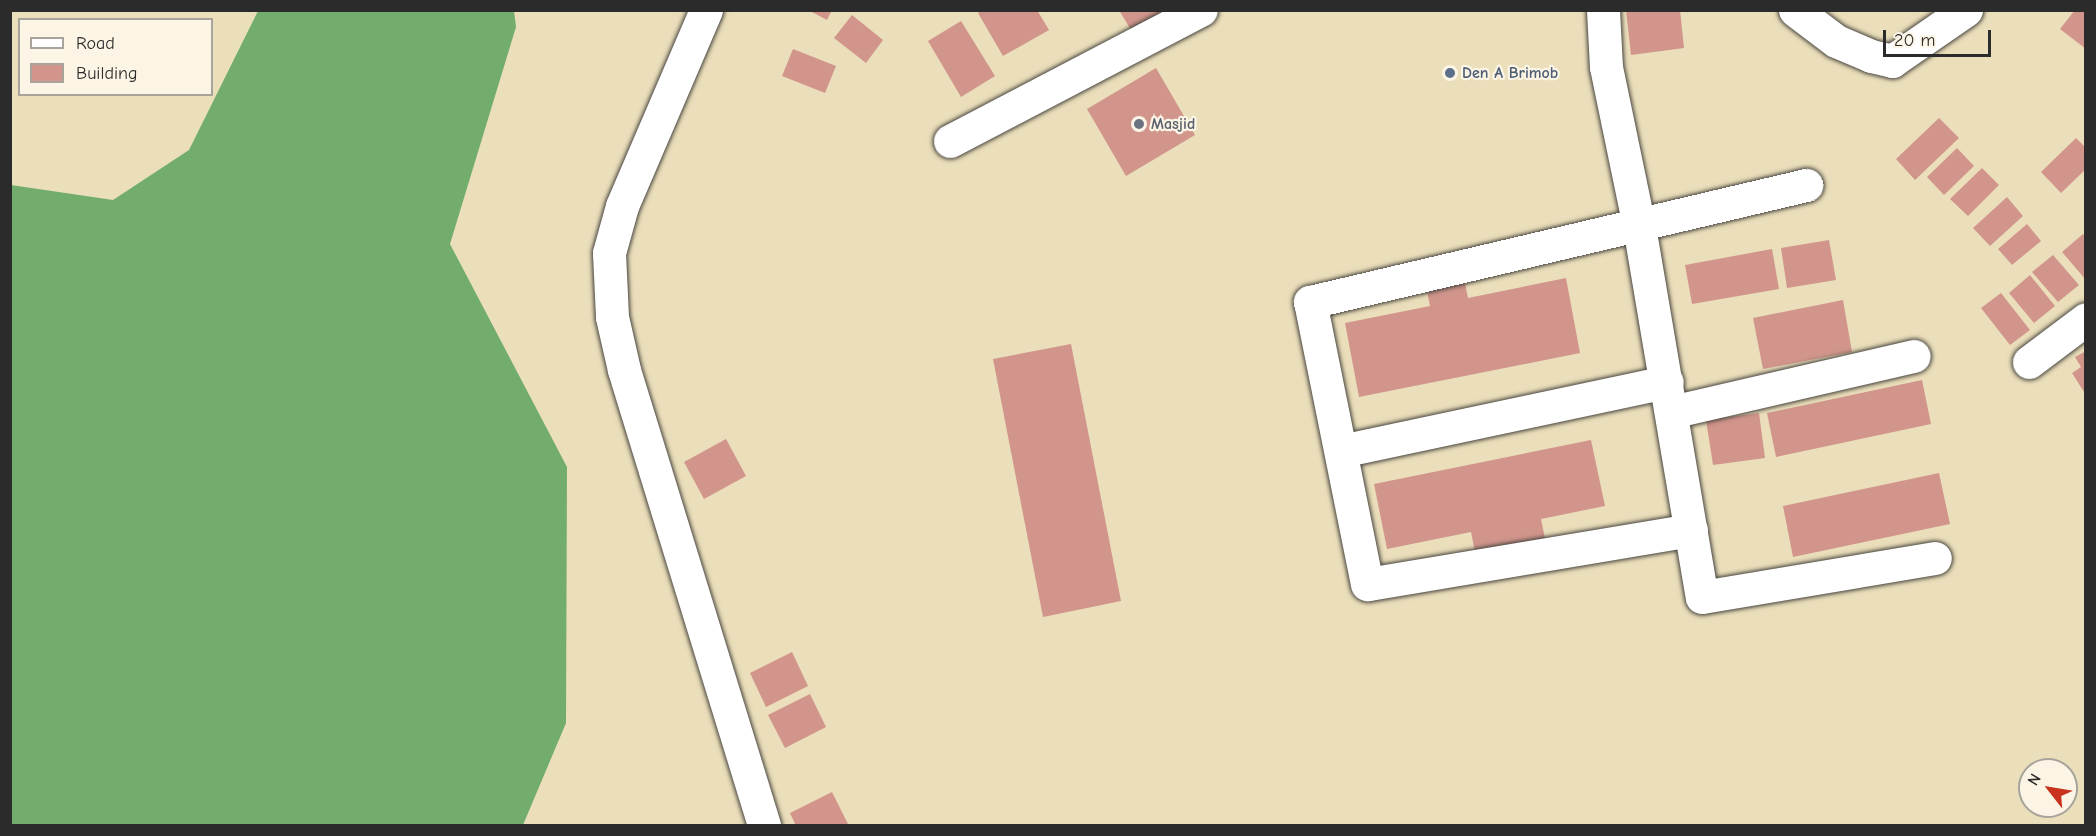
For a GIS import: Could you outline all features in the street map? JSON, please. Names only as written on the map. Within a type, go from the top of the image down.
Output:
[{"type":"street","points":[[706,10],[622,206],[609,253],[612,317],[624,370],[764,825]]},
{"type":"street","points":[[950,141],[1201,10]]},
{"type":"street","points":[[1603,10],[1606,67],[1639,226],[1702,597],[1935,558]]},
{"type":"street","points":[[1795,10],[1836,40],[1871,56],[1892,61],[1966,10]]},
{"type":"street","points":[[1691,530],[1367,584],[1310,302],[1806,185]]},
{"type":"street","points":[[2029,362],[2085,319]]},
{"type":"street","points":[[1341,451],[1914,356]]},
{"type":"green space","points":[[258,11],[514,11],[516,27],[450,244],[567,467],[566,723],[523,825],[11,825],[11,185],[113,200],[189,150]]},
{"type":"building","points":[[808,10],[832,10],[827,20]]},
{"type":"building","points":[[983,10],[1037,10],[1049,30],[1003,56],[978,13]]},
{"type":"building","points":[[1119,10],[1168,10],[1134,35]]},
{"type":"building","points":[[1626,10],[1680,10],[1684,48],[1631,55]]},
{"type":"building","points":[[2075,10],[2086,10],[2086,49],[2060,29]]},
{"type":"building","points":[[852,15],[883,40],[866,63],[834,38]]},
{"type":"building","points":[[961,21],[995,76],[961,97],[928,41]]},
{"type":"building","points":[[793,49],[836,66],[825,93],[782,76]]},
{"type":"building","points":[[1156,68],[1195,135],[1126,176],[1087,109]]},
{"type":"building","points":[[1939,118],[1959,138],[1915,180],[1896,159]]},
{"type":"building","points":[[2076,138],[2086,148],[2086,169],[2061,193],[2041,172]]},
{"type":"building","points":[[1957,148],[1974,166],[1944,195],[1927,177]]},
{"type":"building","points":[[1982,168],[1999,185],[1968,216],[1950,199]]},
{"type":"building","points":[[2007,197],[2023,216],[1990,246],[1973,228]]},
{"type":"building","points":[[2027,224],[2041,241],[2012,265],[1998,249]]},
{"type":"building","points":[[2083,234],[2086,238],[2086,280],[2062,252]]},
{"type":"building","points":[[1829,240],[1836,280],[1787,288],[1781,248]]},
{"type":"building","points":[[1772,249],[1779,289],[1692,304],[1685,265]]},
{"type":"building","points":[[2053,255],[2079,285],[2058,302],[2032,272]]},
{"type":"building","points":[[1463,273],[1468,298],[1566,278],[1580,353],[1359,397],[1345,323],[1430,306],[1425,281]]},
{"type":"building","points":[[2030,275],[2055,306],[2034,323],[2009,293]]},
{"type":"building","points":[[2001,293],[2030,330],[2010,345],[1981,308]]},
{"type":"building","points":[[1843,300],[1852,352],[1763,369],[1753,318]]},
{"type":"building","points":[[1071,344],[1121,601],[1043,617],[993,359]]},
{"type":"building","points":[[2086,351],[2086,395],[2072,373],[2081,367],[2075,357]]},
{"type":"building","points":[[1922,380],[1931,424],[1776,457],[1767,413]]},
{"type":"building","points":[[1759,413],[1765,458],[1713,465],[1706,420]]},
{"type":"building","points":[[726,439],[746,476],[704,499],[684,462]]},
{"type":"building","points":[[1591,440],[1605,506],[1541,519],[1547,548],[1477,562],[1471,532],[1387,549],[1374,484]]},
{"type":"building","points":[[1939,473],[1950,524],[1793,557],[1783,506]]},
{"type":"building","points":[[792,652],[808,686],[766,707],[750,673]]},
{"type":"building","points":[[810,694],[826,727],[785,748],[768,715]]},
{"type":"building","points":[[832,792],[849,826],[796,826],[790,813]]},
{"type":"place","name":"Den A Brimob","points":[[1450,73]]},
{"type":"place","name":"Masjid","points":[[1139,124]]}]
